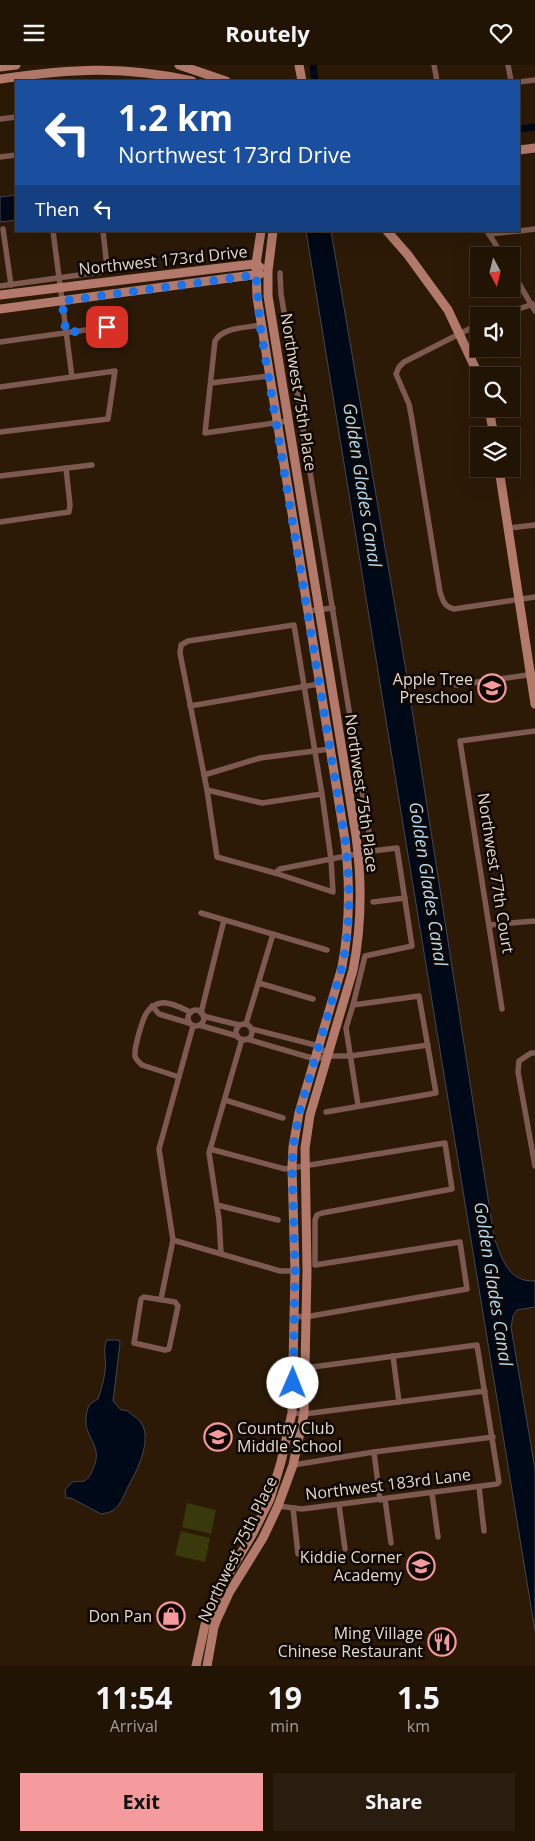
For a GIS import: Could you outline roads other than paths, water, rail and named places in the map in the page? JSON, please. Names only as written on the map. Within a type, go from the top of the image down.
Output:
[{"type":"street","points":[[0,67],[15,65],[17,79]]},
{"type":"street","points":[[179,65],[223,80]]},
{"type":"street","points":[[298,65],[301,80]]},
{"type":"street","points":[[434,65],[437,80]]},
{"type":"street","points":[[508,65],[511,80]]},
{"type":"street","points":[[0,79],[17,79],[91,67],[115,67],[139,69],[189,80]]},
{"type":"street","points":[[520,82],[535,79]]},
{"type":"street","points":[[0,119],[15,117]]},
{"type":"street","points":[[520,150],[535,148]]},
{"type":"street","points":[[0,157],[15,155]]},
{"type":"street","points":[[3,229],[11,285]]},
{"type":"street","points":[[520,231],[535,229]]},
{"type":"street","points":[[53,232],[72,377]]},
{"type":"street","points":[[0,286],[59,282],[102,272],[107,267],[103,232]]},
{"type":"street","name":"Northwest 75th Place","points":[[196,1666],[204,1625],[221,1587],[253,1533],[270,1499],[292,1413],[295,1271],[292,1168],[299,1113],[342,967],[346,946],[349,905],[347,856],[260,325],[256,265],[261,232]]},
{"type":"street","name":"Northwest 75th Place","points":[[207,1666],[217,1619],[229,1593],[263,1538],[278,1506],[292,1465],[304,1415],[307,1271],[305,1148],[310,1115],[348,988],[358,947],[361,905],[358,854],[268,296],[268,271],[273,232]]},
{"type":"street","points":[[388,232],[408,255],[448,310],[475,367]]},
{"type":"street","points":[[497,247],[488,233],[503,232]]},
{"type":"street","name":"Northwest 173rd Drive","points":[[0,295],[59,282],[256,265],[268,271]]},
{"type":"street","name":"Northwest 173rd Drive","points":[[0,309],[256,275],[268,271]]},
{"type":"street","points":[[280,273],[281,294],[372,851]]},
{"type":"street","points":[[520,283],[534,304],[535,311]]},
{"type":"street","points":[[268,296],[281,294]]},
{"type":"street","points":[[520,309],[534,304]]},
{"type":"street","points":[[260,325],[226,331],[219,335],[215,341],[205,433],[288,421]]},
{"type":"street","points":[[0,342],[107,327]]},
{"type":"street","points":[[470,328],[404,362],[396,374],[409,404],[440,592],[443,602],[447,607],[454,609],[535,597]]},
{"type":"street","points":[[0,387],[115,371],[108,419],[0,432]]},
{"type":"street","points":[[211,383],[269,375]]},
{"type":"street","points":[[0,476],[92,465]]},
{"type":"street","points":[[0,522],[69,512],[66,468]]},
{"type":"street","points":[[500,477],[532,674],[535,704]]},
{"type":"street","points":[[509,528],[535,525]]},
{"type":"street","points":[[307,611],[333,608]]},
{"type":"street","points":[[294,625],[304,686],[322,794],[331,859],[333,892],[217,857],[207,789],[180,653],[181,645],[188,641],[294,625]]},
{"type":"street","points":[[456,685],[532,674]]},
{"type":"street","points":[[190,706],[319,684],[325,686],[334,701]]},
{"type":"street","name":"Northwest 77th Court","points":[[502,1009],[460,741],[535,731]]},
{"type":"street","points":[[204,775],[260,759],[330,749]]},
{"type":"street","points":[[207,789],[262,803],[322,794]]},
{"type":"street","points":[[275,873],[280,869],[397,848],[412,946],[365,956],[346,1029],[358,1105]]},
{"type":"street","points":[[372,903],[405,898]]},
{"type":"street","points":[[201,913],[327,950]]},
{"type":"street","points":[[194,1025],[203,1021],[202,1014],[224,920]]},
{"type":"street","points":[[489,925],[535,921]]},
{"type":"street","points":[[246,1024],[273,934]]},
{"type":"street","points":[[259,983],[314,999]]},
{"type":"street","points":[[326,1112],[436,1093],[418,996],[353,1005]]},
{"type":"street","points":[[179,1077],[142,1065],[137,1061],[135,1055],[144,1018],[152,1006],[164,1003],[191,1011],[196,1010],[202,1014],[239,1025],[246,1024],[252,1029],[319,1046],[328,1056]]},
{"type":"street","points":[[152,1006],[159,1014],[315,1059],[428,1045]]},
{"type":"street","points":[[161,1299],[173,1240],[159,1149],[194,1025],[188,1015],[191,1011]]},
{"type":"street","points":[[239,1025],[236,1030],[242,1038]]},
{"type":"street","points":[[242,1038],[251,1036],[252,1029]]},
{"type":"street","points":[[221,1253],[210,1149],[242,1038]]},
{"type":"street","points":[[535,1053],[520,1061],[518,1072],[535,1166]]},
{"type":"street","points":[[225,1100],[283,1118]]},
{"type":"street","points":[[210,1149],[285,1169],[445,1143],[452,1189],[317,1215],[315,1220],[315,1265],[460,1242],[467,1289],[305,1317],[293,1316]]},
{"type":"street","points":[[217,1205],[278,1220]]},
{"type":"street","points":[[173,1240],[280,1271],[295,1271]]},
{"type":"street","points":[[144,1297],[161,1299],[174,1302],[178,1306],[170,1348],[165,1350],[137,1345],[134,1341],[141,1299],[144,1297]]},
{"type":"street","points":[[292,1465],[374,1452],[493,1437],[477,1345],[305,1368]]},
{"type":"street","points":[[393,1356],[399,1402]]},
{"type":"street","points":[[292,1413],[304,1415],[485,1391]]},
{"type":"street","name":"Northwest 183rd Lane","points":[[278,1506],[293,1508],[339,1505],[497,1484],[499,1482],[493,1437]]},
{"type":"street","points":[[374,1452],[391,1543]]},
{"type":"street","points":[[479,1487],[484,1531]]},
{"type":"street","points":[[432,1493],[438,1537]]},
{"type":"street","points":[[339,1505],[345,1549]]},
{"type":"street","points":[[293,1508],[298,1554]]},
{"type":"water","points":[[15,195],[15,220],[0,222],[0,197]]},
{"type":"water","points":[[306,232],[331,232],[406,671],[494,1237],[507,1268],[518,1278],[535,1281],[535,1307],[517,1310],[513,1316],[511,1327],[535,1469],[535,1631]]},
{"type":"water","points":[[107,1340],[119,1340],[120,1343],[113,1401],[121,1410],[128,1411],[141,1422],[145,1439],[141,1459],[120,1503],[112,1511],[101,1514],[71,1498],[66,1498],[65,1490],[72,1482],[87,1479],[95,1463],[96,1453],[87,1429],[86,1417],[90,1405],[98,1399],[104,1378]]},
{"type":"waterway","points":[[313,65],[315,80]]},
{"type":"waterway","name":"Golden Glades Canal","points":[[520,129],[535,127]]},
{"type":"place","name":"Apple Tree Preschool","points":[[492,688]]},
{"type":"place","name":"Country Club Middle School","points":[[218,1437]]},
{"type":"place","name":"Kiddie Corner Academy","points":[[421,1566]]},
{"type":"place","name":"Don Pan","points":[[171,1616]]},
{"type":"place","name":"Ming Village Chinese Restaurant","points":[[442,1642]]}]
